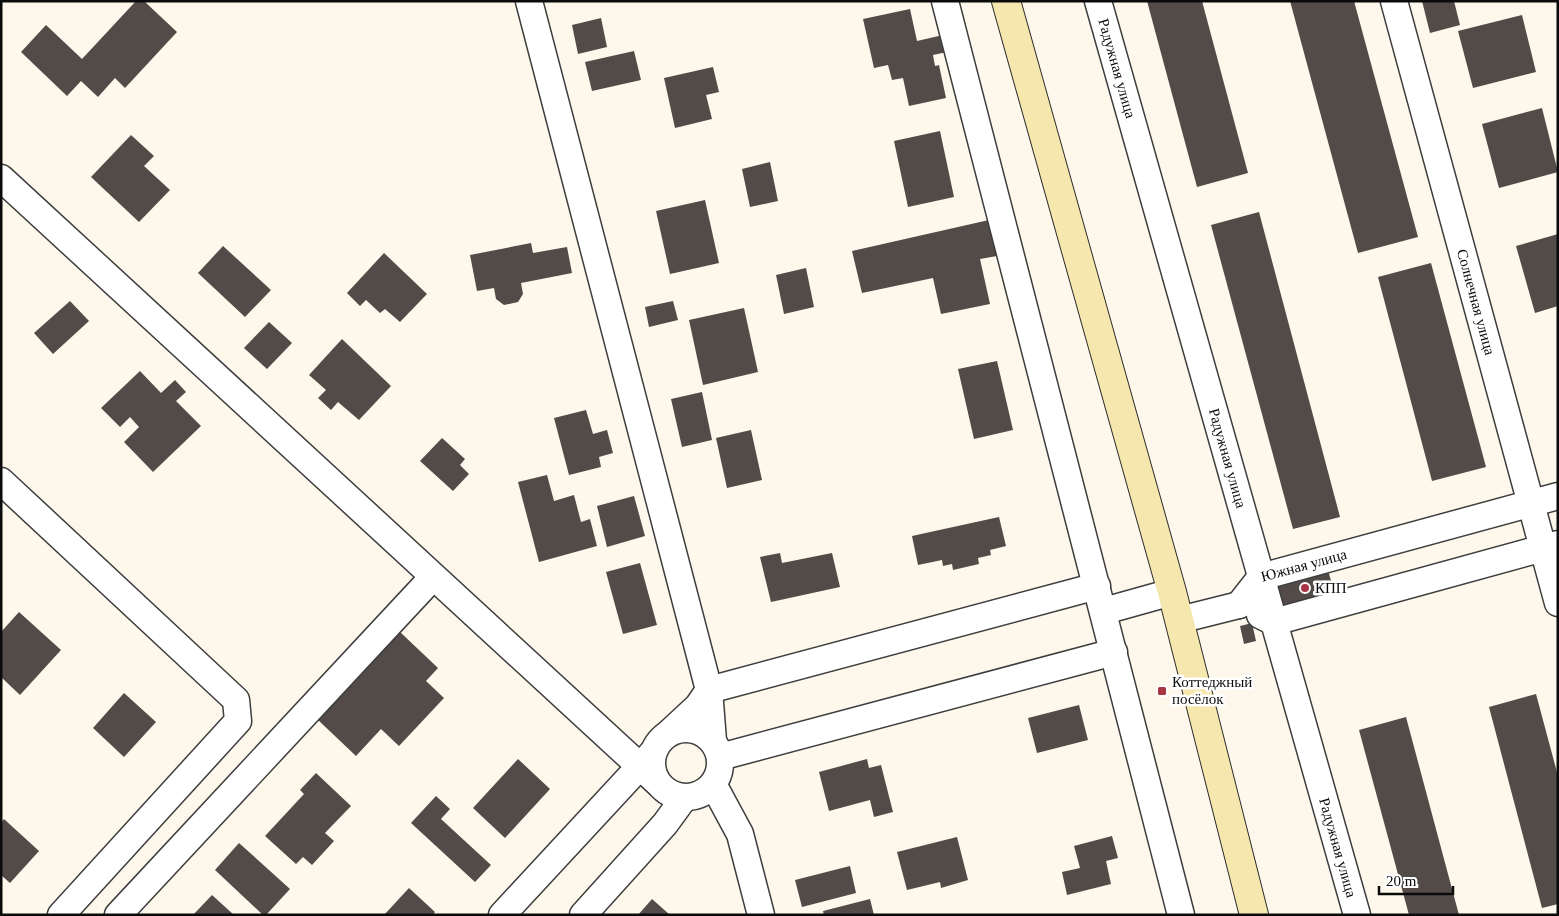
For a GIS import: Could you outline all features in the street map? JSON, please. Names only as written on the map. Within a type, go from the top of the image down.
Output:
[{"type":"main road","points":[[1006,1],[1172,592],[1254,915]]},
{"type":"street","points":[[529,1],[709,690],[718,776],[714,784],[705,792],[695,797],[684,798],[669,793],[658,783],[653,773],[654,750]]},
{"type":"street","points":[[945,1],[1181,915]]},
{"type":"street","name":"Радужная улица","points":[[1098,1],[1357,915]]},
{"type":"street","name":"Солнечная улица","points":[[1394,1],[1530,504],[1550,546],[1558,603]]},
{"type":"street","points":[[1,178],[433,577],[654,750]]},
{"type":"street","points":[[1,481],[236,700],[238,721],[61,915]]},
{"type":"street","name":"Южная улица","points":[[1239,605],[1261,577],[1558,496]]},
{"type":"street","points":[[1179,620],[1239,605],[1274,622],[1550,546]]},
{"type":"street","points":[[118,915],[433,577]]},
{"type":"street","points":[[502,915],[654,750],[698,706],[709,690],[1097,586]]},
{"type":"street","points":[[1104,611],[1172,592]]},
{"type":"street","points":[[716,749],[1114,652]]},
{"type":"street","points":[[654,750],[681,730],[692,730],[704,734],[716,749]]},
{"type":"street","points":[[714,784],[740,834],[761,915]]},
{"type":"street","points":[[583,915],[665,824],[684,798]]},
{"type":"building","points":[[136,1],[144,1],[177,32],[125,88],[115,78],[98,97],[81,81],[67,96],[21,52],[46,25],[82,59]]},
{"type":"building","points":[[1147,1],[1202,1],[1248,173],[1197,187]]},
{"type":"building","points":[[1290,1],[1354,1],[1418,237],[1358,253]]},
{"type":"building","points":[[1422,1],[1454,1],[1460,25],[1430,33]]},
{"type":"building","points":[[910,9],[917,41],[943,35],[947,52],[933,55],[935,66],[939,65],[946,98],[909,106],[903,78],[892,80],[888,65],[874,68],[863,19]]},
{"type":"building","points":[[1522,15],[1536,72],[1473,88],[1458,31]]},
{"type":"building","points":[[601,18],[607,47],[578,54],[572,25]]},
{"type":"building","points":[[634,51],[641,80],[592,91],[585,62]]},
{"type":"building","points":[[713,67],[719,92],[706,95],[712,119],[675,128],[664,78]]},
{"type":"building","points":[[1542,108],[1558,172],[1499,188],[1482,124]]},
{"type":"building","points":[[940,131],[954,197],[908,207],[894,141]]},
{"type":"building","points":[[131,135],[154,156],[144,166],[170,190],[139,222],[91,177]]},
{"type":"building","points":[[770,162],[778,201],[750,207],[742,169]]},
{"type":"building","points":[[705,200],[719,263],[670,274],[656,211]]},
{"type":"building","points":[[1259,212],[1340,517],[1293,529],[1211,225]]},
{"type":"building","points":[[989,220],[997,256],[980,259],[990,304],[941,314],[933,278],[862,293],[852,251]]},
{"type":"building","points":[[1558,234],[1558,306],[1535,313],[1516,246]]},
{"type":"building","points":[[531,243],[533,253],[567,247],[572,273],[521,283],[523,294],[518,302],[504,305],[496,299],[494,288],[477,291],[470,255]]},
{"type":"building","points":[[223,246],[271,290],[245,317],[198,273]]},
{"type":"building","points":[[384,253],[427,294],[400,322],[385,309],[380,313],[366,300],[360,306],[347,293]]},
{"type":"building","points":[[1431,263],[1486,467],[1432,481],[1378,277]]},
{"type":"building","points":[[806,268],[814,307],[784,314],[776,275]]},
{"type":"building","points":[[70,301],[89,321],[53,354],[34,333]]},
{"type":"building","points":[[673,301],[678,320],[649,327],[645,307]]},
{"type":"building","points":[[744,308],[758,372],[703,385],[689,320]]},
{"type":"building","points":[[269,322],[292,343],[267,369],[244,348]]},
{"type":"building","points":[[342,339],[391,386],[359,420],[338,402],[331,410],[318,398],[326,390],[309,375]]},
{"type":"building","points":[[997,361],[1013,430],[974,439],[958,369]]},
{"type":"building","points":[[140,371],[161,393],[175,380],[186,392],[176,401],[201,426],[153,472],[124,442],[139,427],[130,417],[120,427],[101,408]]},
{"type":"building","points":[[702,392],[712,440],[682,447],[671,399]]},
{"type":"building","points":[[586,410],[593,434],[607,430],[613,453],[599,457],[601,467],[569,475],[554,418]]},
{"type":"building","points":[[751,430],[762,480],[727,488],[716,438]]},
{"type":"building","points":[[442,438],[465,459],[460,465],[469,474],[453,491],[420,461]]},
{"type":"building","points":[[547,475],[554,501],[574,495],[581,522],[590,519],[597,546],[539,562],[518,482]]},
{"type":"building","points":[[634,496],[645,536],[607,547],[597,506]]},
{"type":"building","points":[[999,517],[1006,546],[990,550],[991,555],[978,558],[979,564],[953,570],[952,564],[943,566],[942,560],[918,565],[912,536]]},
{"type":"building","points":[[780,553],[782,563],[832,553],[840,587],[771,602],[760,557]]},
{"type":"building","points":[[640,563],[657,625],[623,634],[606,572]]},
{"type":"building","name":"КПП","points":[[1327,567],[1335,594],[1284,609],[1276,582]]},
{"type":"building","points":[[19,612],[61,650],[20,695],[1,677],[1,632]]},
{"type":"building","points":[[1252,623],[1256,641],[1244,644],[1240,626]]},
{"type":"building","points":[[399,631],[438,668],[426,681],[444,698],[399,746],[381,729],[356,756],[317,719]]},
{"type":"building","points":[[124,693],[156,722],[124,757],[93,728]]},
{"type":"building","points":[[1536,694],[1558,776],[1558,904],[1542,908],[1489,707]]},
{"type":"building","points":[[1079,705],[1088,740],[1037,753],[1028,718]]},
{"type":"building","points":[[1406,717],[1459,915],[1409,915],[1359,730]]},
{"type":"building","points":[[518,759],[550,789],[505,838],[473,808]]},
{"type":"building","points":[[867,759],[869,768],[881,765],[893,812],[874,817],[870,800],[829,811],[819,772]]},
{"type":"building","points":[[316,773],[351,806],[325,833],[334,841],[312,865],[303,857],[296,864],[265,836],[304,794],[300,790]]},
{"type":"building","points":[[436,796],[450,809],[441,819],[491,865],[475,882],[411,823]]},
{"type":"building","points":[[4,819],[39,851],[10,883],[1,875],[1,823]]},
{"type":"building","points":[[1112,836],[1118,858],[1106,861],[1111,884],[1067,895],[1062,872],[1080,868],[1074,846]]},
{"type":"building","points":[[957,837],[968,880],[941,888],[940,882],[907,890],[897,852]]},
{"type":"building","points":[[239,843],[290,889],[266,915],[263,915],[215,870]]},
{"type":"building","points":[[850,866],[856,893],[802,907],[795,880]]},
{"type":"building","points":[[409,888],[435,912],[433,915],[384,915]]},
{"type":"building","points":[[212,895],[234,915],[193,915]]},
{"type":"building","points":[[652,899],[670,915],[638,915]]},
{"type":"building","points":[[870,899],[874,915],[824,915],[823,911]]},
{"type":"place","name":"КПП","points":[[1305,588]]},
{"type":"place","name":"Коттеджный посёлок","points":[[1162,691]]}]
